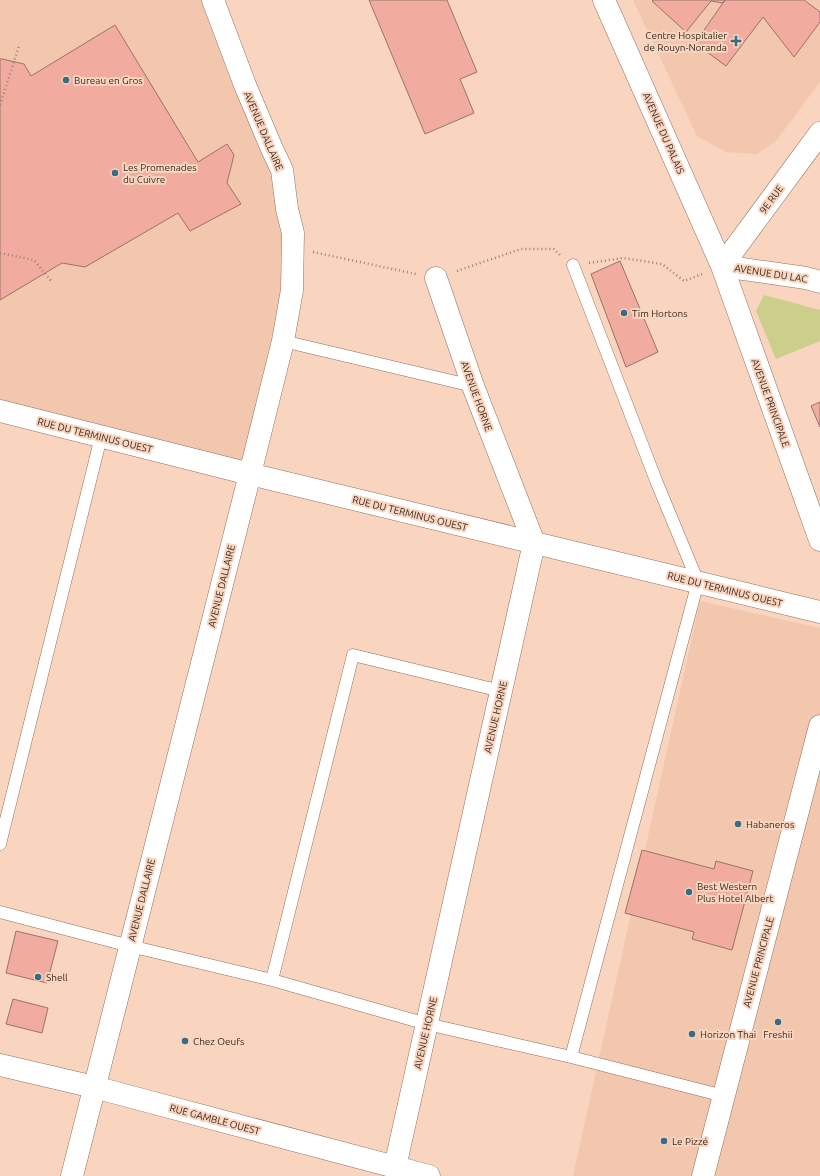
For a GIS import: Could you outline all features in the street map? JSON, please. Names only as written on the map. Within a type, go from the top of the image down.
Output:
[{"type":"street","name":"AVENUE DALLAIRE","points":[[72,1176],[250,474],[283,341],[292,290],[293,232],[287,209],[282,170],[245,85],[213,0]]},
{"type":"street","name":"AVENUE DU PALAIS","points":[[604,0],[722,266]]},
{"type":"street","name":"9E RUE","points":[[722,266],[820,133]]},
{"type":"street","name":"AVENUE DU LAC","points":[[722,266],[806,278],[820,282]]},
{"type":"street","name":"AVENUE PRINCIPALE","points":[[722,266],[820,540]]},
{"type":"street","name":"AVENUE HORNE","points":[[395,1167],[534,543],[473,386],[436,278]]},
{"type":"street","name":"RUE DU TERMINUS OUEST","points":[[0,411],[250,474],[820,612]]},
{"type":"street","name":"AVENUE PRINCIPALE","points":[[703,1176],[820,726]]},
{"type":"street","name":"RUE GAMBLE OUEST","points":[[0,1065],[94,1087],[429,1176]]},
{"type":"lane","points":[[571,1057],[698,582],[656,484],[573,265]]},
{"type":"lane","points":[[283,341],[473,386]]},
{"type":"lane","points":[[0,844],[102,437]]},
{"type":"lane","points":[[272,980],[354,654],[501,691]]},
{"type":"lane","points":[[0,912],[130,946],[272,980],[427,1024],[571,1057],[724,1096]]},
{"type":"path","points":[[0,106],[19,46]]},
{"type":"path","points":[[0,253],[34,260],[52,282]]},
{"type":"path","points":[[573,265],[624,258],[662,264],[684,282],[722,266]]},
{"type":"shaded area","points":[[0,0],[213,0],[293,233],[250,474],[0,411]]},
{"type":"shaded area","name":"Centre Hospitalier de Rouyn-Noranda","points":[[633,0],[820,0],[820,82],[776,141],[757,154],[726,152],[697,136]]},
{"type":"shaded area","points":[[700,601],[820,628],[820,1176],[573,1176]]},
{"type":"green space","points":[[764,295],[820,310],[820,341],[776,359],[756,311]]},
{"type":"building","points":[[369,0],[447,0],[477,72],[460,79],[474,113],[425,134]]},
{"type":"building","points":[[725,0],[723,3],[711,1],[686,32],[652,1]]},
{"type":"building","points":[[725,0],[804,0],[820,12],[820,22],[794,57],[763,17],[726,66],[695,43]]},
{"type":"building","name":"Les Promenades du Cuivre","points":[[115,25],[198,162],[227,144],[234,155],[227,183],[241,204],[190,231],[178,213],[85,267],[62,263],[0,300],[0,59],[24,64],[31,76]]},
{"type":"building","name":"Tim Hortons","points":[[620,261],[658,352],[626,367],[591,274]]},
{"type":"building","points":[[820,402],[820,427],[811,406]]},
{"type":"building","name":"Best Western Plus Hotel Albert","points":[[642,850],[714,869],[716,861],[753,871],[732,950],[692,939],[694,932],[625,913]]},
{"type":"building","points":[[16,931],[58,941],[47,983],[6,973]]},
{"type":"building","points":[[13,999],[48,1008],[42,1033],[6,1024]]},
{"type":"place","name":"Centre Hospitalier de Rouyn-Noranda","points":[[736,41]]},
{"type":"place","name":"Bureau en Gros","points":[[66,80]]},
{"type":"place","name":"Les Promenades du Cuivre","points":[[115,173]]},
{"type":"place","name":"Tim Hortons","points":[[624,313]]},
{"type":"place","name":"Habaneros","points":[[738,824]]},
{"type":"place","name":"Best Western Plus Hotel Albert","points":[[689,892]]},
{"type":"place","name":"Shell","points":[[38,977]]},
{"type":"place","name":"Freshii","points":[[778,1022]]},
{"type":"place","name":"Horizon Thai","points":[[692,1034]]},
{"type":"place","name":"Chez Oeufs","points":[[185,1041]]},
{"type":"place","name":"Le Pizzé","points":[[664,1141]]}]
